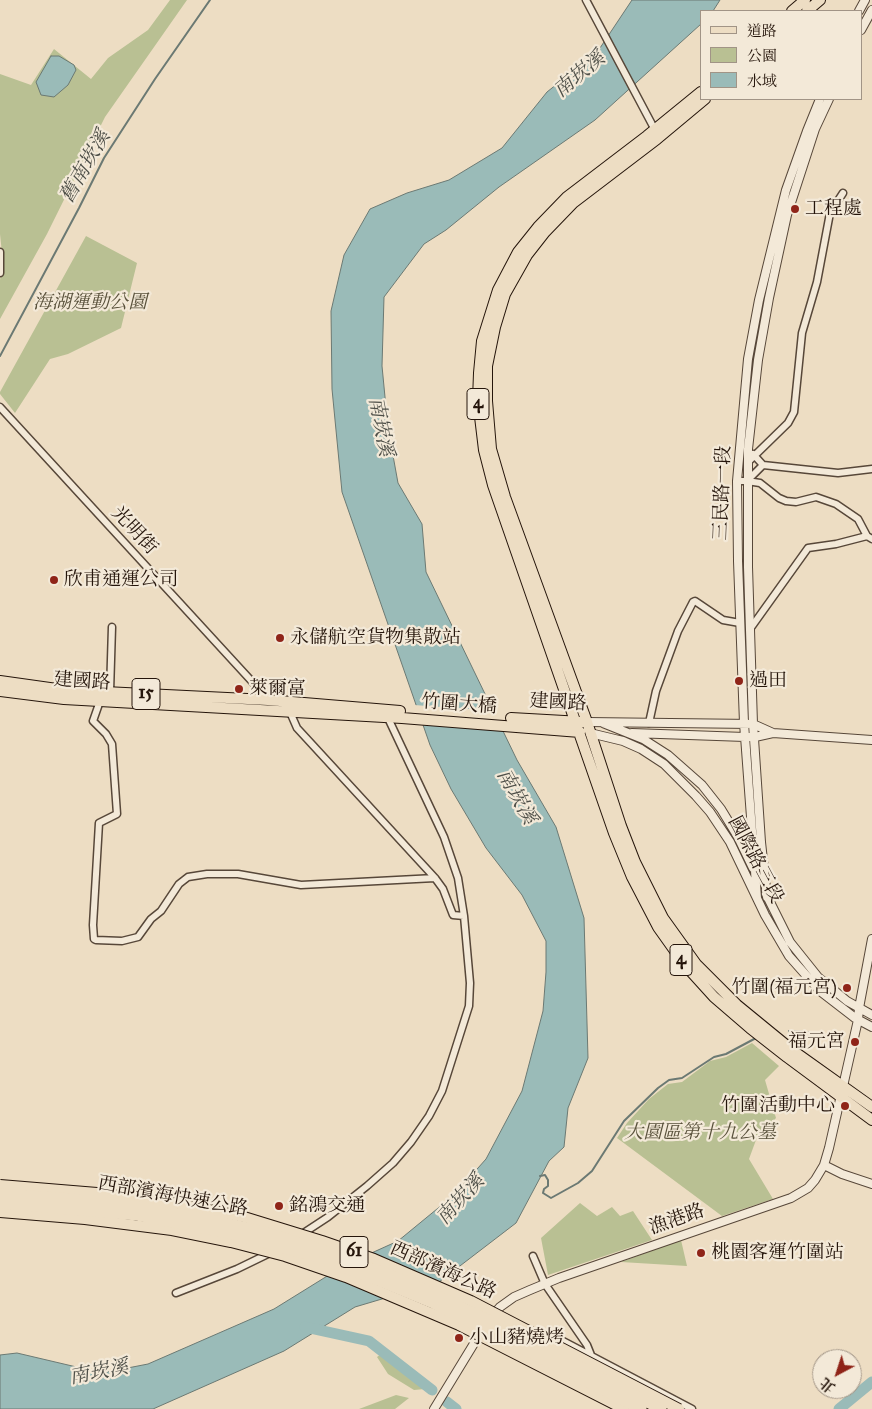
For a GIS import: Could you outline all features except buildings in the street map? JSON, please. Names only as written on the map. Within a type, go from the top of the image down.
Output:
[{"type":"highway","name":"西部濱海快速公路","points":[[0,1194],[133,1206],[257,1230],[316,1248],[416,1286],[499,1325],[661,1409]]},
{"type":"highway","name":"西部濱海快速公路","points":[[0,1203],[137,1215],[220,1231],[314,1256],[433,1303],[641,1409]]},
{"type":"main road","points":[[793,10],[805,0]]},
{"type":"main road","points":[[808,10],[820,0]]},
{"type":"main road","name":"4","points":[[700,93],[655,130],[567,197],[518,252],[498,290],[482,341],[478,400],[484,450],[493,485],[576,722],[585,732],[635,862],[653,901],[675,936],[702,971],[737,1005],[792,1050],[872,1107]]},
{"type":"main road","name":"4","points":[[704,100],[661,136],[579,198],[545,232],[527,255],[505,294],[495,327],[487,366],[488,425],[494,458],[505,497],[587,722],[585,732],[614,833],[632,877],[649,911],[668,943],[714,997],[750,1028],[872,1120]]},
{"type":"main road","name":"建國路","points":[[0,681],[43,688],[268,700],[401,715]]},
{"type":"main road","name":"建國路","points":[[0,690],[100,701],[388,718],[401,715]]},
{"type":"main road","name":"竹圍大橋","points":[[401,715],[512,723]]},
{"type":"main road","name":"建國路","points":[[512,723],[587,722]]},
{"type":"main road","name":"建國路","points":[[512,723],[585,732]]},
{"type":"main road","name":"西部濱海公路","points":[[0,1185],[97,1193],[179,1204],[252,1220],[322,1241],[374,1259],[471,1301],[679,1409]]},
{"type":"main road","name":"61","points":[[0,1212],[85,1219],[172,1230],[231,1242],[285,1256],[346,1277],[459,1325],[624,1409]]},
{"type":"street","points":[[586,0],[655,130]]},
{"type":"street","points":[[862,28],[872,10]]},
{"type":"street","name":"三民路一段","points":[[757,898],[744,723],[737,481],[748,359],[759,300],[786,190],[820,100]]},
{"type":"street","name":"三民路一段","points":[[767,897],[761,842],[753,724],[747,481],[748,449],[758,360],[785,224],[815,129],[829,100]]},
{"type":"street","points":[[748,462],[788,423],[794,412],[802,333],[817,282],[830,213],[844,193]]},
{"type":"street","points":[[0,252],[0,273]]},
{"type":"street","name":"光明街","points":[[0,407],[279,711]]},
{"type":"street","points":[[748,449],[763,465],[838,473],[872,469]]},
{"type":"street","points":[[747,481],[763,465]]},
{"type":"street","points":[[737,481],[760,483],[779,498],[786,501],[796,502],[816,497],[836,504],[858,519],[870,537],[808,548],[750,630]]},
{"type":"street","points":[[650,723],[656,691],[678,632],[693,602],[695,601],[723,620],[740,623]]},
{"type":"street","points":[[110,692],[112,627]]},
{"type":"street","points":[[100,701],[93,721],[106,734],[112,744],[117,814],[99,823],[93,925],[94,939],[122,941],[138,937],[151,919],[161,911],[179,884],[188,877],[207,874],[238,874],[301,886],[435,878]]},
{"type":"street","points":[[290,712],[297,728],[435,878],[443,889],[452,915],[464,916]]},
{"type":"street","points":[[176,1293],[237,1270],[277,1250],[318,1224],[393,1163],[411,1142],[429,1116],[442,1091],[469,1006],[470,983],[464,916],[458,878],[444,837],[388,718]]},
{"type":"street","name":"建國路","points":[[587,722],[744,723],[753,724],[773,733]]},
{"type":"street","name":"國際路三段","points":[[603,723],[643,739],[668,756],[702,785],[721,809],[738,838],[790,942],[832,990],[872,1027]]},
{"type":"street","points":[[585,732],[745,737],[773,733],[872,740]]},
{"type":"street","name":"國際路三段","points":[[585,732],[641,749],[664,764],[681,780],[696,796],[730,842],[778,938],[804,974],[838,1006],[859,1014],[872,1015]]},
{"type":"street","name":"漁港路","points":[[434,1409],[482,1330],[500,1307],[514,1297],[545,1284],[791,1198],[808,1188],[816,1180],[824,1165],[843,1086],[859,1014],[872,939]]},
{"type":"street","points":[[824,1165],[842,1174],[872,1184]]},
{"type":"street","points":[[533,1256],[545,1284],[587,1345],[591,1355]]},
{"type":"street","points":[[492,1317],[525,1333],[558,1338],[692,1409]]},
{"type":"street","points":[[482,1330],[519,1348],[553,1376],[614,1409]]},
{"type":"green space","points":[[170,0],[187,0],[105,117],[47,234],[0,319],[0,280],[3,263],[0,234],[0,74],[31,85],[54,49],[91,79],[108,58],[148,30]]},
{"type":"green space","name":"海湖運動公園","points":[[86,236],[137,263],[121,328],[68,354],[50,359],[15,413],[0,392]]},
{"type":"green space","name":"大園區第十九公墓","points":[[752,1043],[779,1066],[765,1080],[776,1118],[756,1140],[749,1159],[773,1199],[722,1216],[617,1138],[627,1123],[649,1099],[668,1084],[682,1082],[710,1061],[726,1057]]},
{"type":"green space","points":[[580,1203],[597,1216],[612,1207],[620,1216],[633,1211],[652,1240],[548,1275],[541,1238]]},
{"type":"green space","points":[[681,1240],[687,1266],[621,1262]]},
{"type":"green space","points":[[381,1354],[425,1389],[414,1390],[388,1374],[377,1357]]},
{"type":"green space","points":[[396,1395],[409,1398],[395,1409],[359,1409]]},
{"type":"water","name":"南崁溪","points":[[632,0],[720,0],[714,10],[700,10],[700,25],[595,120],[499,187],[446,230],[424,244],[384,297],[382,366],[388,428],[398,483],[422,524],[426,572],[517,760],[556,827],[584,918],[588,1058],[568,1108],[564,1147],[549,1161],[516,1223],[439,1282],[355,1307],[284,1351],[153,1409],[0,1409],[0,1355],[17,1353],[102,1373],[148,1364],[274,1309],[345,1265],[398,1241],[454,1195],[486,1159],[522,1091],[543,1011],[546,941],[522,895],[486,848],[451,789],[430,745],[342,492],[332,389],[331,311],[344,255],[370,209],[407,193],[449,180],[502,148],[547,92],[598,51]]},
{"type":"water","points":[[51,56],[59,56],[74,65],[76,70],[68,85],[54,97],[41,95],[36,82]]},
{"type":"pier","points":[[414,705],[496,711],[505,730],[421,725]]},
{"type":"waterway","name":"舊南崁溪","points":[[0,356],[104,158],[155,79],[210,0]]},
{"type":"waterway","points":[[789,1031],[822,1033]]},
{"type":"waterway","points":[[540,1176],[545,1175],[548,1180],[548,1186],[544,1189],[543,1193],[551,1198],[578,1183],[592,1171],[624,1121],[658,1088],[669,1080],[682,1078],[714,1057],[726,1054],[756,1038]]},
{"type":"waterway","points":[[305,1327],[369,1341],[432,1390]]},
{"type":"waterway","points":[[839,1409],[872,1382]]},
{"type":"waterway","points":[[447,1402],[456,1409]]},
{"type":"place","name":"工程處","points":[[795,209]]},
{"type":"place","name":"欣甫通運公司","points":[[54,580]]},
{"type":"place","name":"永儲航空貨物集散站","points":[[280,638]]},
{"type":"place","name":"過田","points":[[739,681]]},
{"type":"place","name":"萊爾富","points":[[239,689]]},
{"type":"place","name":"竹圍(福元宮)","points":[[847,988]]},
{"type":"place","name":"福元宮","points":[[855,1042]]},
{"type":"place","name":"竹圍活動中心","points":[[845,1106]]},
{"type":"place","name":"銘鴻交通","points":[[279,1206]]},
{"type":"place","name":"桃園客運竹圍站","points":[[701,1253]]},
{"type":"place","name":"小山豬燒烤","points":[[459,1338]]}]
